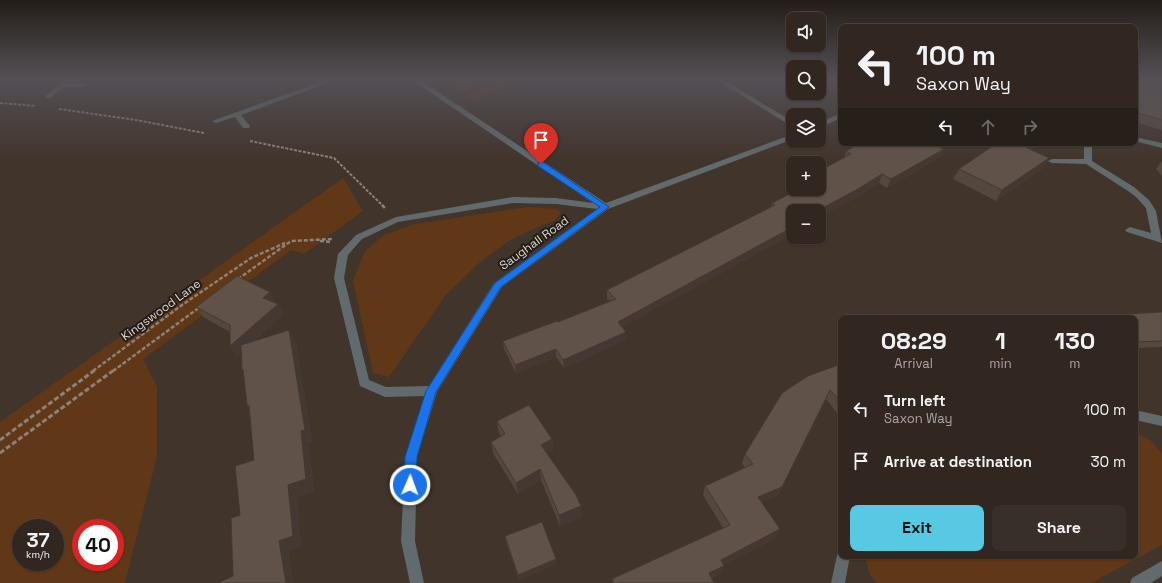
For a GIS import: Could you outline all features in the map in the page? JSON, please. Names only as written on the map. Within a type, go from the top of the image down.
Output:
[{"type":"street","points":[[216,121],[261,105]]},
{"type":"street","points":[[453,105],[605,207]]},
{"type":"street","points":[[761,105],[786,121]]},
{"type":"street","points":[[236,114],[246,126]]},
{"type":"street","points":[[826,123],[838,117]]},
{"type":"street","name":"Saughall Road","points":[[417,583],[408,541],[411,457],[432,391],[498,285],[605,207],[786,139]]},
{"type":"street","points":[[1138,139],[1162,146]]},
{"type":"street","points":[[1088,146],[1088,162]]},
{"type":"street","points":[[1052,161],[1088,162],[1098,170],[1136,192],[1150,208],[1159,239]]},
{"type":"street","points":[[432,391],[385,392],[364,382],[339,278],[343,254],[351,245],[359,237],[396,220],[513,200],[556,201],[605,207]]},
{"type":"street","points":[[1130,230],[1159,239]]},
{"type":"street","points":[[1138,416],[1162,421]]},
{"type":"street","points":[[838,583],[842,559]]},
{"type":"street","points":[[1137,583],[1162,568]]},
{"type":"path","points":[[27,105],[37,106]]},
{"type":"path","points":[[52,108],[136,120],[205,133]]},
{"type":"path","points":[[243,140],[334,158],[396,220]]},
{"type":"path","points":[[233,283],[291,241],[359,237]]},
{"type":"path","name":"Kingswood Lane","points":[[0,440],[182,305],[251,258],[291,241],[315,240],[351,245]]},
{"type":"path","points":[[0,453],[207,302]]},
{"type":"shaded area","points":[[343,178],[363,211],[304,254],[291,250],[143,359],[157,387],[157,456],[125,583],[0,583],[0,422]]},
{"type":"shaded area","points":[[528,207],[556,209],[561,212],[555,220],[510,240],[479,263],[445,296],[389,377],[373,373],[353,281],[365,251],[384,235],[415,224]]},
{"type":"shaded area","points":[[1138,434],[1150,440],[1162,453],[1162,545],[1138,558]]},
{"type":"shaded area","points":[[866,559],[1136,559],[1091,583],[878,583],[870,575]]},
{"type":"building","points":[[1138,105],[1162,105],[1162,120],[1138,113]]},
{"type":"building","points":[[855,146],[938,146],[944,149],[891,179],[882,174],[826,206],[826,204],[786,204],[786,231],[618,322],[626,332],[563,360],[556,349],[515,365],[503,341],[557,321],[558,322],[616,299],[607,290],[775,205],[772,203],[786,196],[826,196],[826,167],[851,154],[846,151]]},
{"type":"building","points":[[993,146],[1023,146],[1049,158],[1002,190],[959,169]]},
{"type":"building","points":[[237,276],[270,292],[263,298],[278,304],[230,346],[230,325],[196,307]]},
{"type":"building","points":[[1162,312],[1162,341],[1138,342],[1138,315],[1109,315]]},
{"type":"building","points":[[289,330],[305,430],[301,431],[306,479],[288,485],[293,536],[279,541],[286,583],[220,583],[233,576],[231,518],[240,515],[235,466],[254,460],[249,405],[247,405],[242,369],[241,345]]},
{"type":"building","points":[[838,365],[838,399],[830,390],[782,487],[758,497],[780,529],[721,560],[724,566],[709,573],[714,583],[614,583],[612,579],[730,525],[705,486],[753,464],[745,454],[782,393],[808,376]]},
{"type":"building","points":[[529,405],[552,439],[541,445],[576,495],[581,506],[559,515],[540,469],[516,483],[491,442],[505,434],[497,421]]},
{"type":"building","points":[[542,522],[556,559],[518,575],[505,536]]},
{"type":"route","points":[[410,485],[411,457],[432,391],[498,285],[605,207],[541,164]]}]
